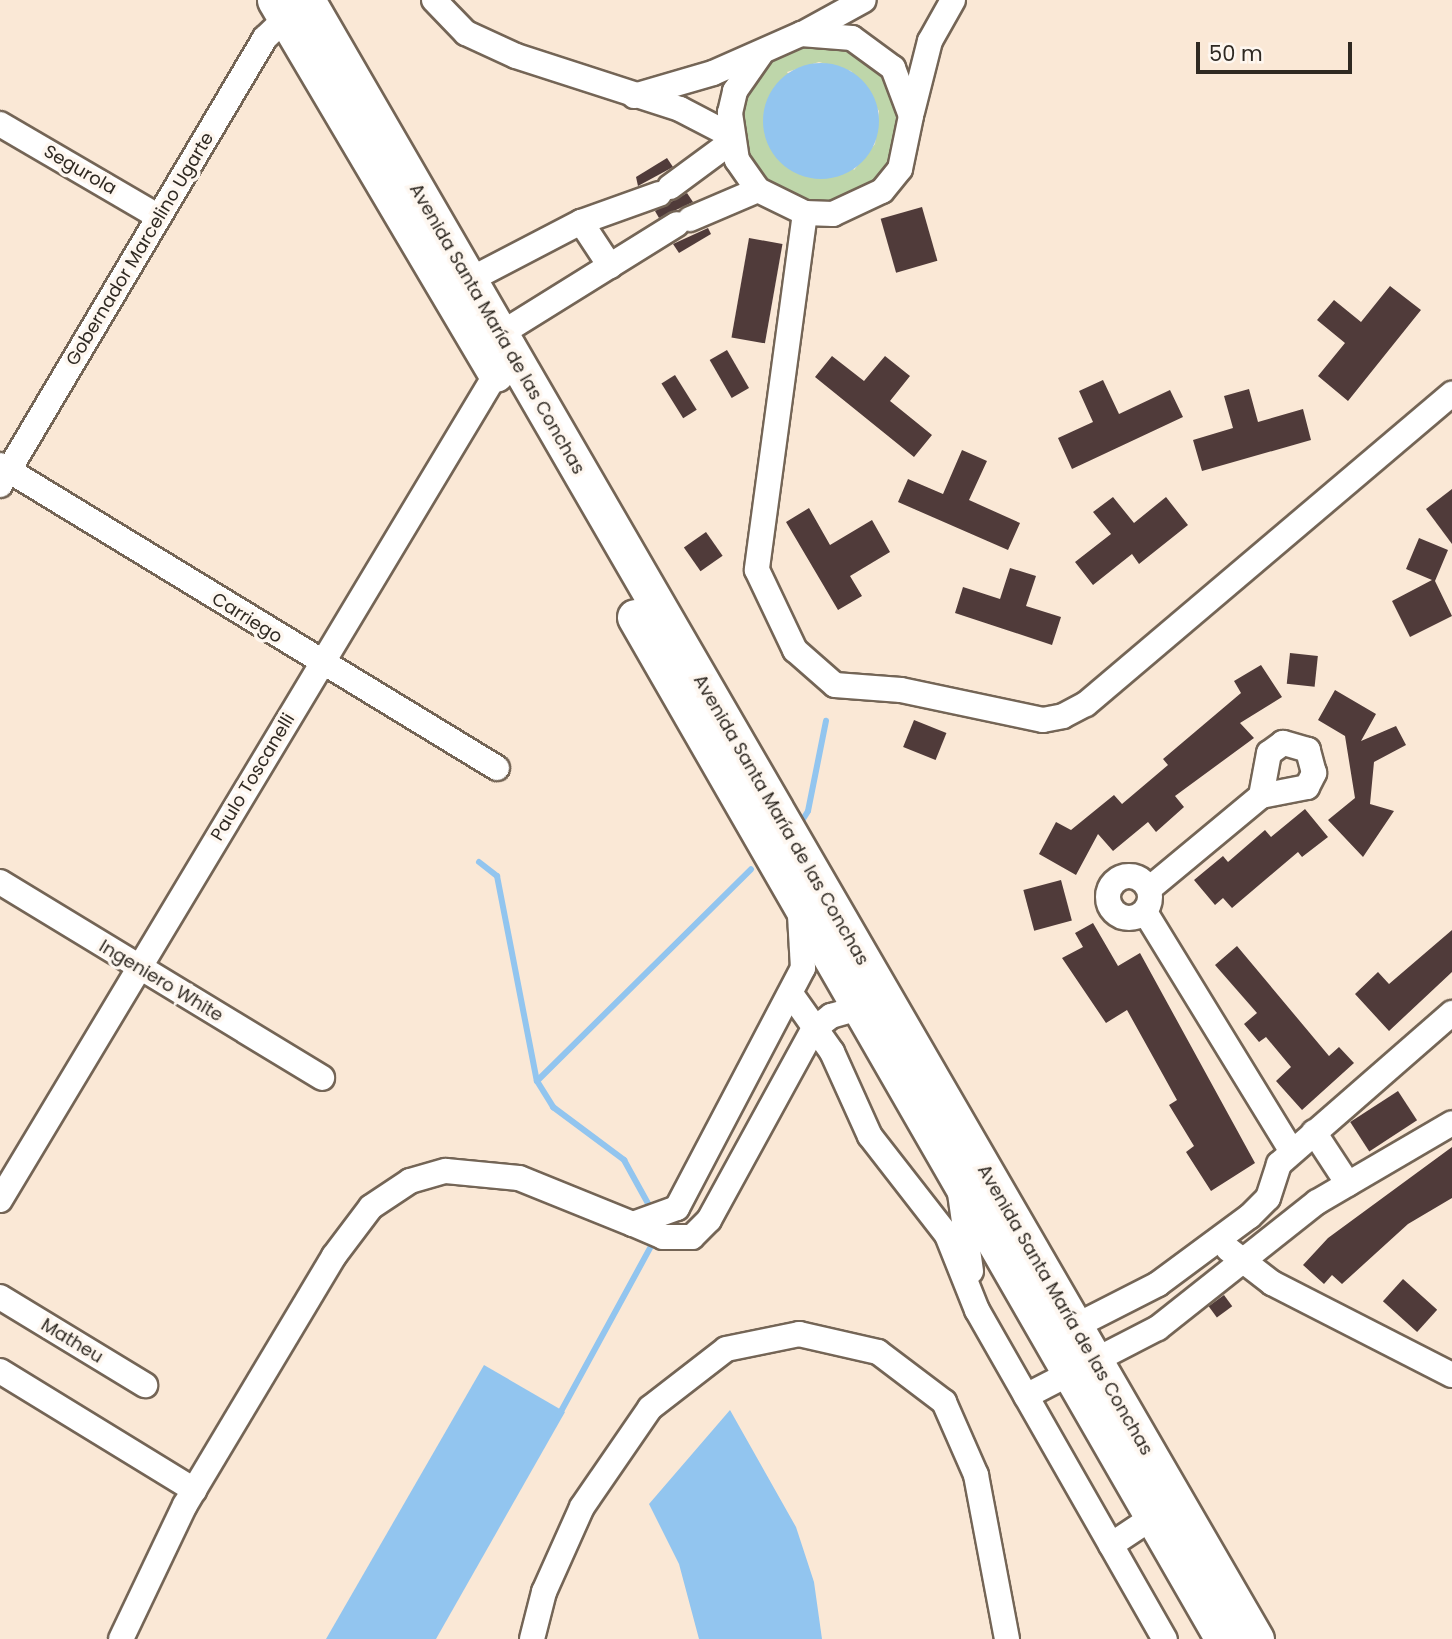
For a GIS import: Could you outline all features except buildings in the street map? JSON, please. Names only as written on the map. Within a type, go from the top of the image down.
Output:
[{"type":"main road","name":"Avenida Santa María de las Conchas","points":[[289,6],[458,286],[1083,1368],[1256,1639]]},
{"type":"main road","name":"Avenida Santa María de las Conchas","points":[[497,354],[859,1008],[958,1174],[1063,1333]]},
{"type":"main road","name":"Avenida Santa María de las Conchas","points":[[1083,1368],[1153,1517],[1223,1639]]},
{"type":"street","points":[[434,0],[466,33],[634,96],[731,139]]},
{"type":"street","points":[[634,96],[760,55],[864,0]]},
{"type":"street","points":[[760,55],[735,91],[731,139],[758,190],[805,213],[833,214],[882,191],[900,169],[930,41],[953,0]]},
{"type":"street","name":"Gobernador Marcelino Ugarte","points":[[3,473],[265,38],[289,6]]},
{"type":"street","points":[[801,34],[852,38],[874,51],[905,91],[911,116]]},
{"type":"street","name":"Segurola","points":[[0,124],[159,217]]},
{"type":"street","points":[[458,286],[581,222],[656,195],[731,139]]},
{"type":"street","points":[[497,354],[610,266],[674,226],[758,190]]},
{"type":"street","points":[[656,195],[674,226]]},
{"type":"street","points":[[805,213],[758,543],[757,570],[772,607],[795,650],[835,685],[901,690],[1043,720],[1063,716],[1086,704],[1452,394]]},
{"type":"street","points":[[581,222],[610,266]]},
{"type":"street","name":"Paulo Toscanelli","points":[[0,1200],[321,664],[497,354]]},
{"type":"street","name":"Carriego","points":[[3,473],[497,768]]},
{"type":"street","points":[[1261,796],[1147,900],[1292,1152]]},
{"type":"street","name":"Ingeniero White","points":[[0,882],[322,1077]]},
{"type":"street","points":[[633,1224],[677,1208],[791,994],[804,954],[798,901]]},
{"type":"street","points":[[791,994],[813,1030],[832,1052],[870,1136],[947,1235],[976,1310],[1165,1639]]},
{"type":"street","points":[[121,1639],[194,1490],[356,1224],[410,1181],[446,1171],[519,1178],[663,1237],[692,1237],[709,1220],[813,1030],[831,1016],[859,1008]]},
{"type":"street","points":[[1063,1333],[1158,1284],[1219,1240],[1268,1198],[1279,1164],[1452,1013]]},
{"type":"street","points":[[1026,1396],[1158,1328],[1239,1259],[1290,1222],[1452,1122]]},
{"type":"street","points":[[1314,1132],[1348,1184]]},
{"type":"street","points":[[958,1174],[976,1310]]},
{"type":"street","points":[[1268,1198],[1290,1222]]},
{"type":"street","points":[[1219,1240],[1239,1259],[1452,1375]]},
{"type":"street","name":"Matheu","points":[[0,1297],[145,1385]]},
{"type":"street","points":[[532,1639],[544,1592],[582,1507],[650,1408],[726,1349],[799,1334],[878,1352],[944,1402],[976,1475],[1007,1639]]},
{"type":"street","points":[[0,1371],[194,1490]]},
{"type":"street","points":[[1111,1545],[1153,1517]]},
{"type":"green space","points":[[841,44],[880,68],[900,109],[895,154],[866,190],[845,200],[799,201],[760,177],[747,158],[739,113],[745,91],[774,55],[795,45]],"holes":[[[819,62],[851,71],[879,111],[875,144],[854,170],[787,72]]]},
{"type":"water","points":[[821,63],[843,67],[862,80],[875,99],[879,121],[875,143],[862,162],[843,175],[821,179],[799,175],[780,162],[767,143],[763,121],[767,99],[780,80],[799,67]]},
{"type":"water","points":[[484,1365],[565,1412],[436,1639],[326,1639]]},
{"type":"water","points":[[730,1410],[796,1527],[814,1582],[822,1639],[699,1639],[679,1564],[649,1504]]},
{"type":"waterway","points":[[800,824],[808,811],[826,721]]},
{"type":"waterway","points":[[479,862],[497,876],[537,1081],[751,869]]},
{"type":"waterway","points":[[537,1081],[553,1107],[624,1160],[651,1209]]},
{"type":"waterway","points":[[559,1415],[650,1248]]}]
